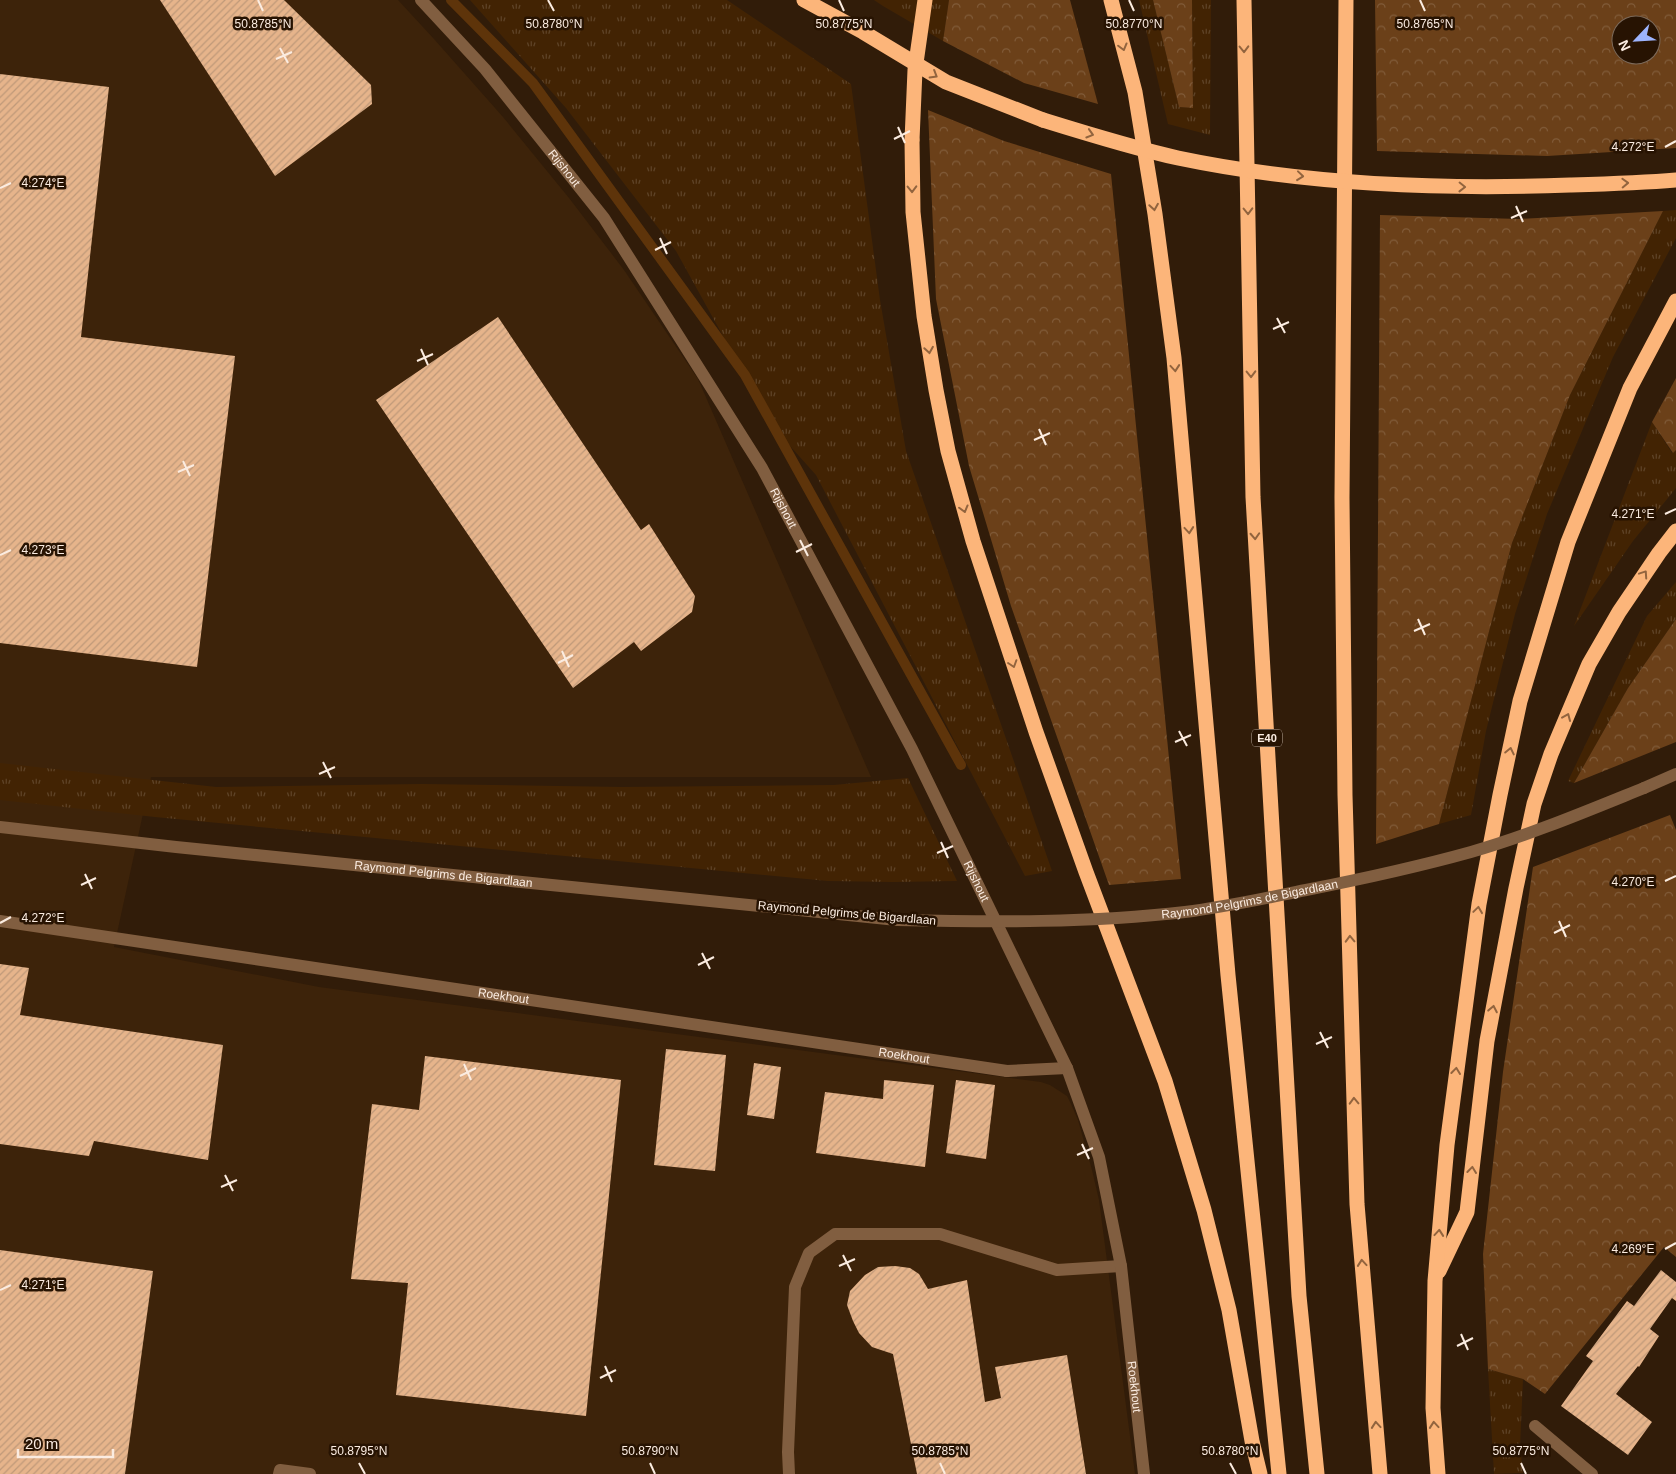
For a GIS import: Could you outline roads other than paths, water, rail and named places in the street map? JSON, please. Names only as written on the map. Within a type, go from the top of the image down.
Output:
[{"type":"highway","points":[[804,0],[946,82],[1043,120],[1107,140],[1177,158],[1253,172],[1363,183],[1440,187],[1503,188],[1676,180]]},
{"type":"highway","points":[[825,0],[862,32]]},
{"type":"highway","points":[[926,0],[915,70],[912,140],[913,212],[924,316],[948,451],[972,541],[1036,732],[1086,872],[1165,1082],[1204,1210],[1229,1310],[1252,1441],[1260,1474]]},
{"type":"highway","points":[[1111,0],[1136,92],[1155,214],[1174,358],[1226,955],[1279,1474]]},
{"type":"highway","name":"E40","points":[[1244,0],[1253,497],[1299,1296],[1317,1474]]},
{"type":"highway","points":[[1346,0],[1342,488],[1345,795],[1357,1204],[1380,1474]]},
{"type":"highway","points":[[1438,1474],[1433,1408],[1435,1281],[1447,1144],[1479,904],[1520,701],[1568,542],[1630,388],[1676,301]]},
{"type":"highway","points":[[1435,1281],[1467,1212],[1487,1041],[1534,804],[1552,754],[1589,664],[1619,612],[1676,531]]},
{"type":"street","name":"Rijshout","points":[[421,0],[485,69],[604,218],[762,468],[912,749],[1067,1068]]},
{"type":"street","name":"Raymond Pelgrims de Bigardlaan","points":[[0,827],[176,847],[897,920],[982,922],[1115,918],[1186,912],[1243,903],[1404,870],[1472,851],[1546,826],[1676,774]]},
{"type":"street","name":"Roekhout","points":[[0,921],[1007,1071],[1067,1068],[1099,1157],[1121,1266],[1144,1474]]},
{"type":"street","points":[[790,1474],[788,1452],[795,1287],[809,1253],[835,1234],[940,1234],[1057,1270],[1121,1266]]},
{"type":"street","points":[[1535,1426],[1592,1474]]},
{"type":"street","points":[[279,1474],[280,1470],[310,1474]]},
{"type":"waterway","points":[[451,0],[533,83],[745,375],[961,765]]}]
